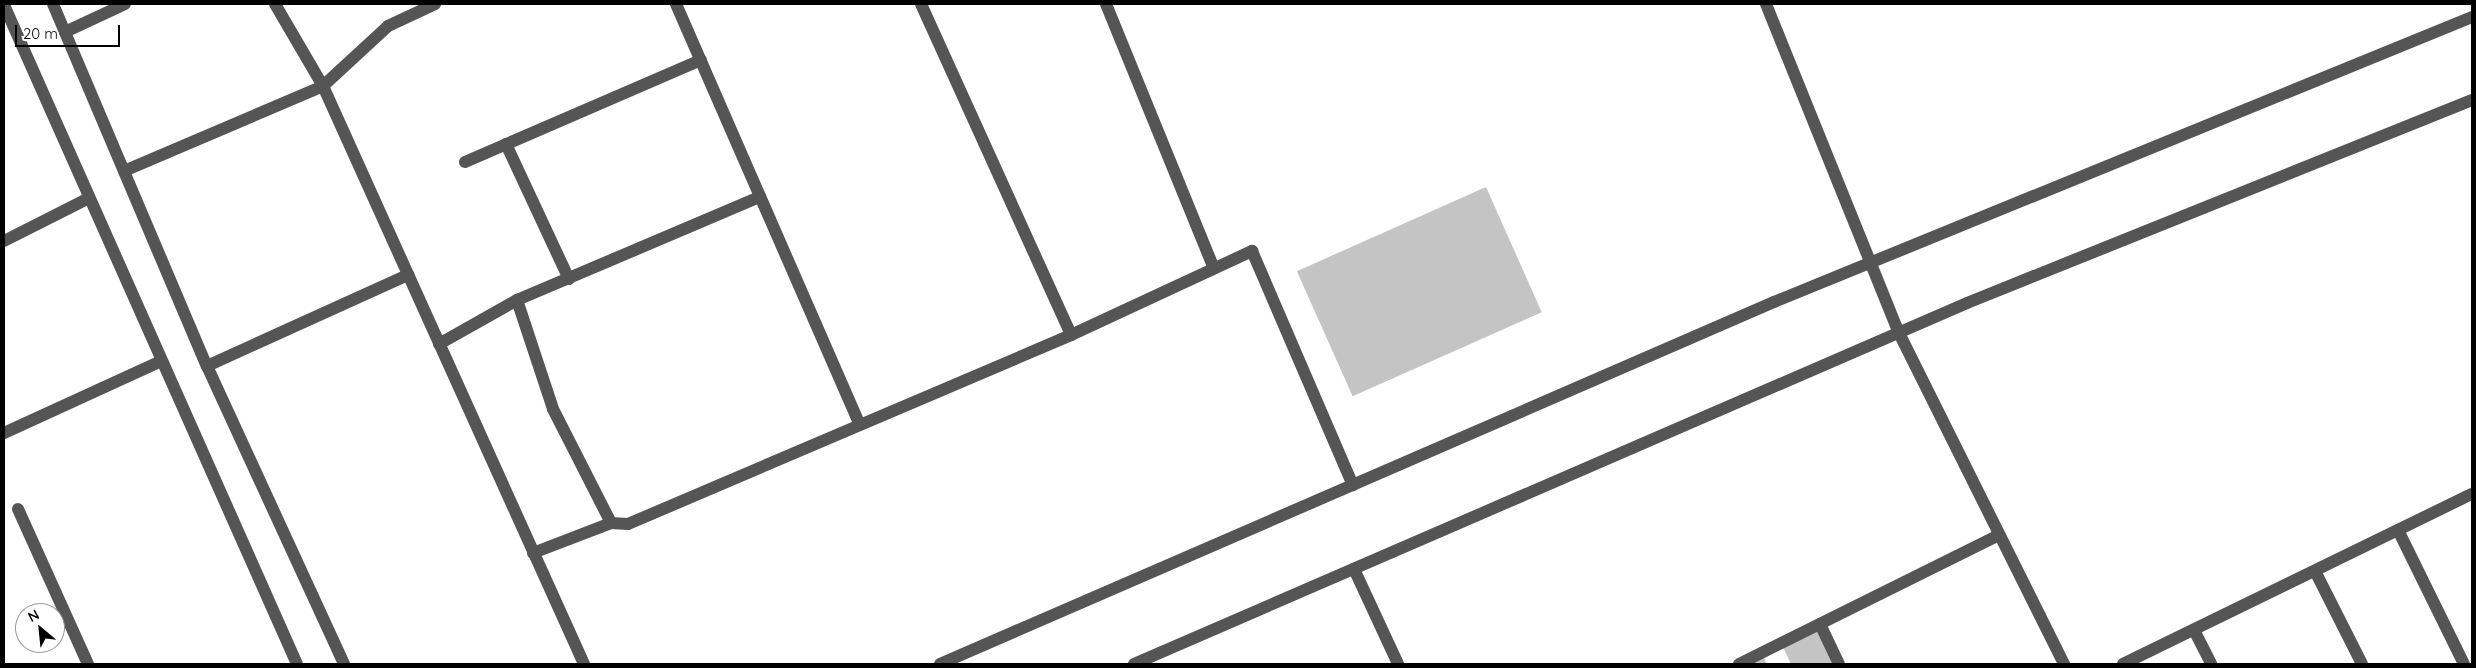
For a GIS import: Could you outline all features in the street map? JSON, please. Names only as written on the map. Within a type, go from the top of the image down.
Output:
[{"type":"street","points":[[53,4],[207,366],[344,664]]},
{"type":"street","points":[[65,32],[125,4]]},
{"type":"street","points":[[275,4],[323,86],[584,664]]},
{"type":"street","points":[[124,172],[323,86],[388,26],[435,4]]},
{"type":"street","points":[[676,4],[860,425]]},
{"type":"street","points":[[921,4],[1071,336]]},
{"type":"street","points":[[1106,4],[1214,268]]},
{"type":"street","points":[[1766,4],[1898,333],[2064,664]]},
{"type":"street","points":[[4,5],[297,664]]},
{"type":"street","points":[[940,664],[1765,306],[1871,265],[2472,17]]},
{"type":"street","points":[[465,162],[701,60]]},
{"type":"street","points":[[1134,664],[1898,333],[2472,100]]},
{"type":"street","points":[[506,144],[569,279]]},
{"type":"street","points":[[439,344],[517,300],[760,197]]},
{"type":"street","points":[[4,241],[89,198]]},
{"type":"street","points":[[533,553],[611,523],[628,524],[1071,336],[1252,251],[1353,485]]},
{"type":"street","points":[[207,366],[408,275]]},
{"type":"street","points":[[517,300],[553,410],[611,523]]},
{"type":"street","points":[[4,433],[161,360]]},
{"type":"street","points":[[2123,664],[2472,494]]},
{"type":"street","points":[[18,510],[88,664]]},
{"type":"street","points":[[2398,530],[2464,664]]},
{"type":"street","points":[[1739,664],[1999,535]]},
{"type":"street","points":[[1354,569],[1398,664]]},
{"type":"street","points":[[2315,572],[2362,664]]},
{"type":"street","points":[[1820,624],[1839,664]]},
{"type":"street","points":[[2194,630],[2211,664]]},
{"type":"building","points":[[1486,187],[1542,312],[1353,396],[1297,271]]},
{"type":"building","points":[[1822,618],[1835,664],[1791,664],[1779,639]]},
{"type":"building","points":[[1760,650],[1767,664],[1731,664]]}]
